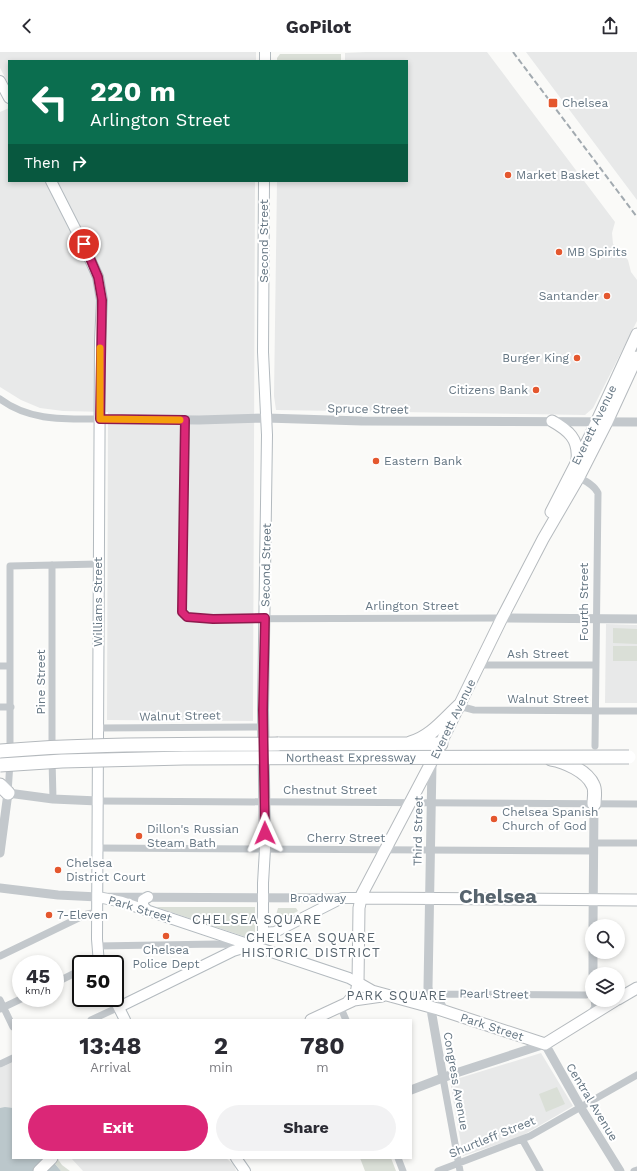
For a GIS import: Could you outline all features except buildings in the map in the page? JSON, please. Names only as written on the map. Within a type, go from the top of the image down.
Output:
[{"type":"highway","points":[[396,745],[423,738],[459,706]]},
{"type":"highway","points":[[3,757],[113,745],[441,744]]},
{"type":"highway","name":"Northeast Expressway","points":[[3,757],[46,762],[135,758],[637,757],[184,758],[86,760],[3,757]]},
{"type":"highway","points":[[539,758],[561,761],[572,766],[587,777],[594,786],[594,804]]},
{"type":"main road","points":[[0,81],[8,96]]},
{"type":"main road","name":"Williams Street","points":[[52,182],[84,244],[98,277],[102,300],[98,564],[98,955]]},
{"type":"main road","name":"Second Street","points":[[263,933],[265,849],[263,727],[267,441],[263,352],[264,182]]},
{"type":"main road","name":"Everett Avenue","points":[[575,475],[577,460],[589,438],[602,422],[637,334]]},
{"type":"main road","name":"Everett Avenue","points":[[360,898],[432,762],[502,618],[602,422],[637,357]]},
{"type":"main road","points":[[552,422],[569,433],[577,446],[577,460]]},
{"type":"main road","name":"Park Street","points":[[98,897],[116,900],[147,910],[349,978],[372,991],[430,1006],[545,1044]]},
{"type":"main road","points":[[147,910],[143,906],[143,900],[148,897]]},
{"type":"main road","points":[[124,999],[233,951],[254,946],[261,938],[263,933],[275,932],[342,898]]},
{"type":"main road","name":"Broadway","points":[[342,898],[637,900]]},
{"type":"main road","points":[[344,1004],[356,993],[358,983],[360,898]]},
{"type":"main road","points":[[625,995],[637,988]]},
{"type":"main road","name":"Pearl Street","points":[[313,1019],[344,1004],[371,997],[396,997]]},
{"type":"main road","points":[[118,1007],[124,1019]]},
{"type":"main road","points":[[545,1044],[603,1007]]},
{"type":"main road","points":[[39,1171],[51,1159]]},
{"type":"main road","points":[[238,1159],[245,1171]]},
{"type":"street","points":[[0,399],[16,409],[38,416],[61,419],[100,419]]},
{"type":"street","name":"Spruce Street","points":[[100,419],[185,420],[266,418],[352,421],[637,422]]},
{"type":"street","name":"Arlington Street","points":[[185,420],[182,612],[187,617],[213,619],[637,619]]},
{"type":"street","name":"Fourth Street","points":[[575,475],[592,485],[598,493],[595,746]]},
{"type":"street","points":[[0,853],[3,757],[11,707],[10,566],[98,564]]},
{"type":"street","name":"Pine Street","points":[[52,565],[52,800]]},
{"type":"street","name":"Ash Street","points":[[479,665],[596,665]]},
{"type":"street","points":[[0,666],[10,666]]},
{"type":"street","name":"Walnut Street","points":[[459,706],[474,710],[637,711]]},
{"type":"street","points":[[0,707],[11,707]]},
{"type":"street","name":"Walnut Street","points":[[98,728],[263,727]]},
{"type":"street","points":[[0,760],[3,757]]},
{"type":"street","name":"Third Street","points":[[429,899],[432,762]]},
{"type":"street","name":"Chestnut Street","points":[[3,790],[52,800],[637,804]]},
{"type":"street","points":[[593,919],[594,804]]},
{"type":"street","name":"Cherry Street","points":[[98,848],[385,850],[594,847],[637,843]]},
{"type":"street","name":"Broadway","points":[[0,888],[58,895],[98,897],[342,898]]},
{"type":"street","name":"Congress Avenue","points":[[429,899],[430,1006],[459,1167]]},
{"type":"street","points":[[0,956],[86,914],[98,912]]},
{"type":"street","points":[[97,946],[224,944],[254,946]]},
{"type":"street","points":[[446,994],[442,998],[441,1003],[446,1011]]},
{"type":"street","name":"Pearl Street","points":[[396,997],[446,994],[585,996]]},
{"type":"street","points":[[0,1000],[2,1008],[12,1025]]},
{"type":"street","points":[[2,1008],[12,1003]]},
{"type":"street","points":[[344,1004],[346,1019]]},
{"type":"street","points":[[92,1019],[109,1007]]},
{"type":"street","name":"Pearl Street","points":[[588,1016],[595,1007]]},
{"type":"street","points":[[412,1090],[545,1044]]},
{"type":"street","name":"Central Avenue","points":[[545,1044],[581,1108],[620,1171]]},
{"type":"street","points":[[0,1064],[12,1058]]},
{"type":"street","name":"Shurtleff Street","points":[[438,1171],[459,1167],[534,1134],[637,1075]]},
{"type":"street","points":[[522,1139],[540,1171]]},
{"type":"street","points":[[398,1159],[403,1171]]},
{"type":"shaded area","points":[[0,52],[256,52],[256,60],[8,60],[8,83],[0,68]]},
{"type":"shaded area","points":[[487,52],[615,222],[612,233],[613,244],[628,260],[631,272],[637,280],[637,321],[593,408],[585,415],[276,410],[274,396],[277,182],[408,182],[408,60],[345,60],[345,53]]},
{"type":"shaded area","points":[[526,52],[637,52],[637,200]]},
{"type":"shaded area","points":[[280,54],[341,54],[341,60],[277,60]]},
{"type":"shaded area","points":[[8,108],[8,182],[255,182],[253,721],[107,720],[108,412],[63,411],[40,408],[21,400],[0,387],[0,112]]},
{"type":"shaded area","points":[[606,624],[637,625],[637,703],[605,703]]},
{"type":"shaded area","points":[[613,628],[637,629],[637,644],[613,643]]},
{"type":"shaded area","points":[[613,646],[637,646],[637,661],[613,661]]},
{"type":"shaded area","points":[[156,907],[255,907],[255,932],[246,937]]},
{"type":"shaded area","points":[[278,908],[296,908],[298,911],[281,920],[276,915]]},
{"type":"shaded area","points":[[541,1053],[573,1106],[520,1137],[463,1156],[450,1081]]},
{"type":"shaded area","points":[[12,1062],[12,1108],[0,1108],[0,1068]]},
{"type":"shaded area","points":[[557,1087],[565,1104],[546,1112],[539,1094]]},
{"type":"shaded area","points":[[0,1108],[12,1108],[12,1159],[51,1159],[61,1171],[0,1171]]},
{"type":"shaded area","points":[[51,1159],[58,1159],[62,1165],[70,1171],[61,1171]]},
{"type":"shaded area","points":[[72,1159],[227,1159],[234,1165],[236,1171],[83,1171]]},
{"type":"shaded area","points":[[360,1159],[391,1159],[396,1171],[365,1171]]},
{"type":"railway","points":[[513,52],[637,217]]},
{"type":"slow traffic","points":[[100,348],[100,419],[180,420]]},
{"type":"place","name":"Chelsea","points":[[553,103]]},
{"type":"place","name":"Market Basket","points":[[508,175]]},
{"type":"place","name":"MB Spirits","points":[[559,252]]},
{"type":"place","name":"Santander","points":[[607,296]]},
{"type":"place","name":"Burger King","points":[[577,358]]},
{"type":"place","name":"Citizens Bank","points":[[536,390]]},
{"type":"place","name":"Eastern Bank","points":[[376,461]]},
{"type":"place","name":"Chelsea Spanish Church of God","points":[[494,819]]},
{"type":"place","name":"Dillon's Russian Steam Bath","points":[[139,836]]},
{"type":"place","name":"Chelsea District Court","points":[[58,870]]},
{"type":"place","name":"7-Eleven","points":[[49,915]]},
{"type":"place","name":"Chelsea Police Dept","points":[[166,936]]},
{"type":"district","name":"Chelsea","points":[[498,896]]},
{"type":"district","name":"CHELSEA SQUARE","points":[[257,919]]},
{"type":"district","name":"CHELSEA SQUARE HISTORIC DISTRICT","points":[[311,944]]},
{"type":"district","name":"PARK SQUARE","points":[[397,995]]},
{"type":"route","points":[[84,244],[100,283],[102,300],[100,341],[100,419],[185,420],[182,612],[187,617],[213,619],[265,618],[263,710],[265,833]]}]
